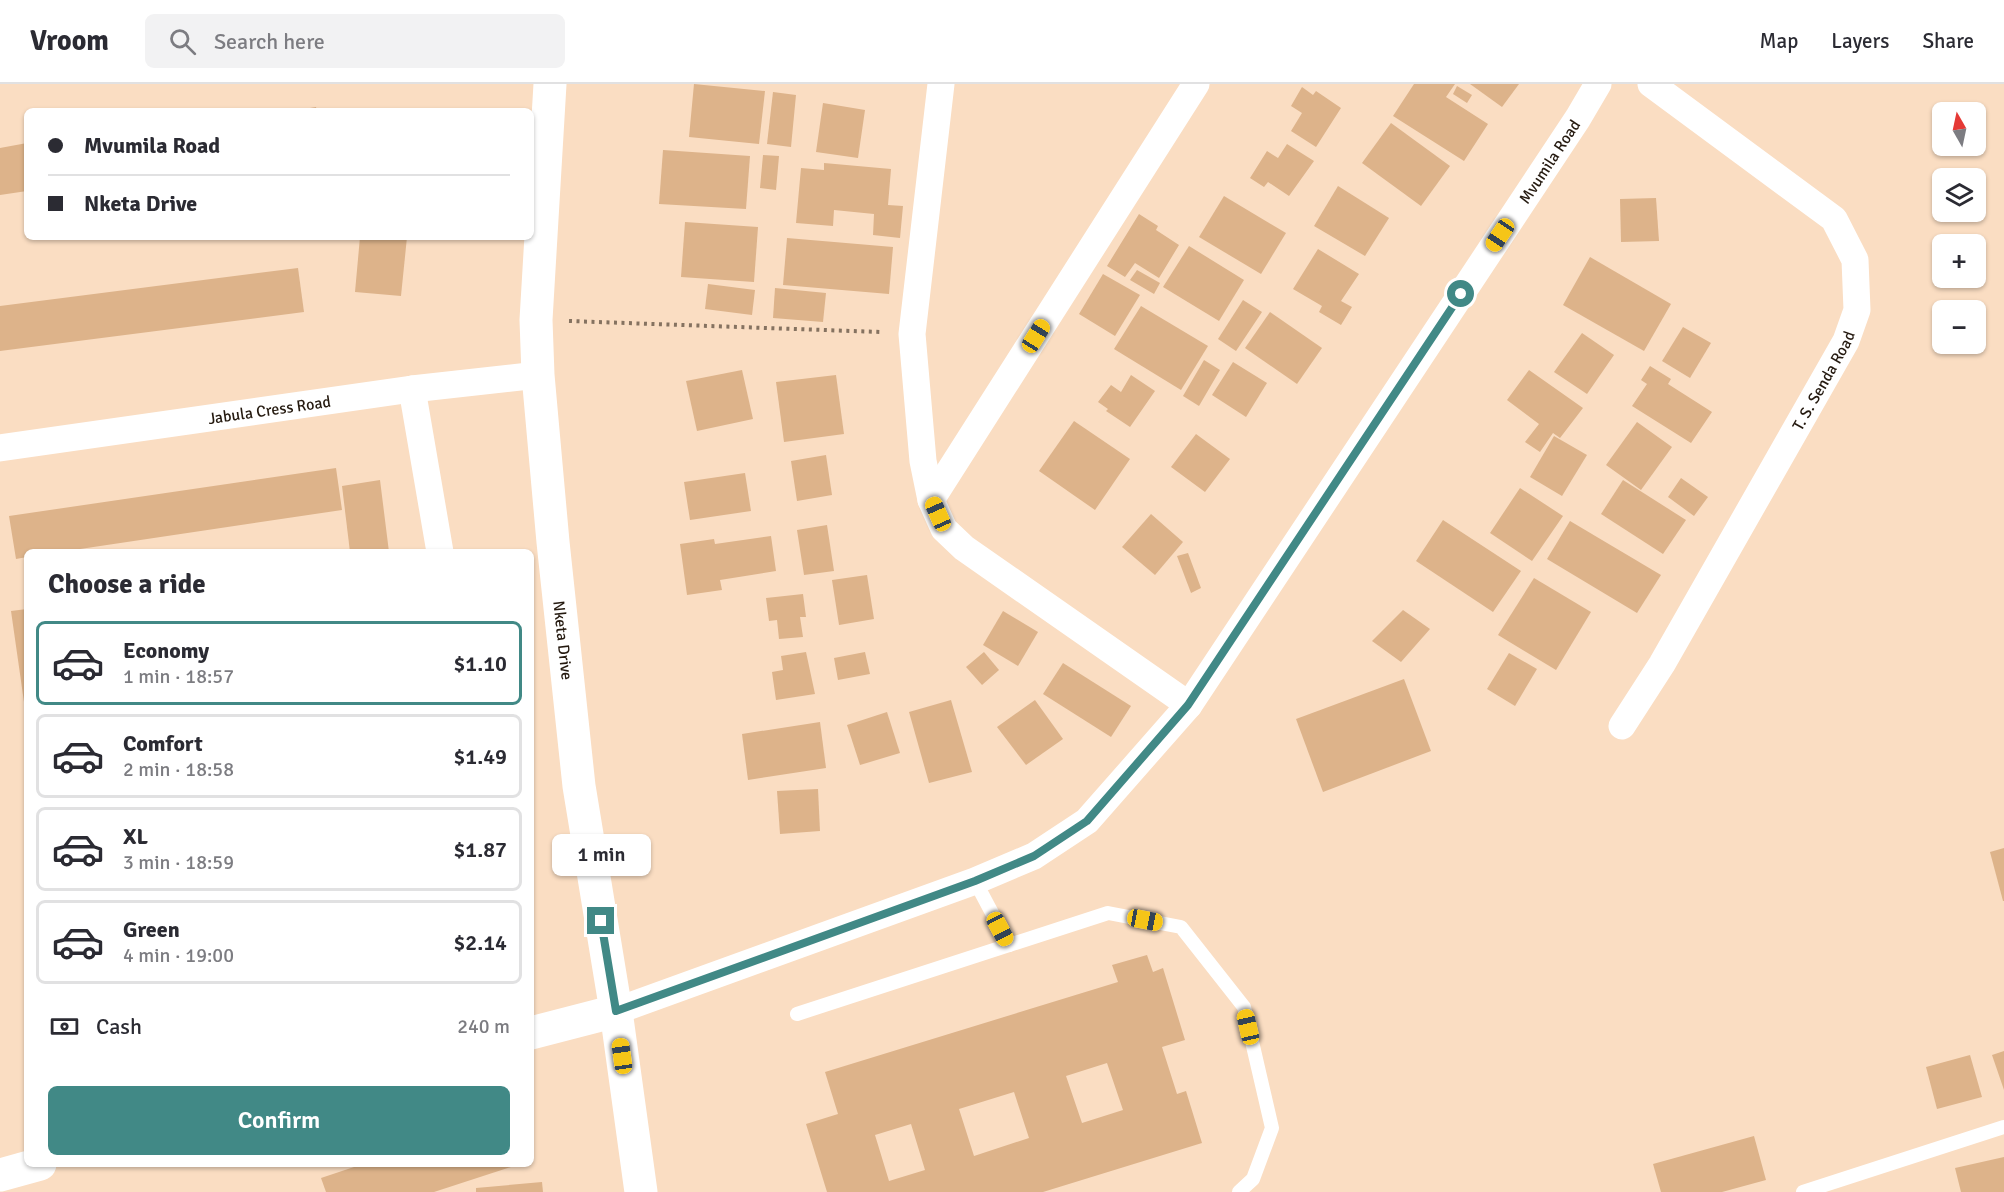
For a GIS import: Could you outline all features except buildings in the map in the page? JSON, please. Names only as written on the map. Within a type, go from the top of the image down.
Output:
[{"type":"street","name":"Nketa Drive","points":[[550,84],[536,320],[538,375],[579,786],[616,1011],[641,1192]]},
{"type":"street","points":[[941,84],[912,333],[923,461],[931,500],[944,529],[964,548],[1188,705]]},
{"type":"street","points":[[931,500],[1196,84]]},
{"type":"street","name":"Mvumila Road","points":[[616,1011],[975,881],[1034,856],[1087,821],[1188,705],[1599,84]]},
{"type":"street","name":"T. S. Senda Road","points":[[1622,726],[1662,664],[1846,341],[1857,310],[1855,260],[1834,219],[1651,84]]},
{"type":"street","name":"Jabula Cress Road","points":[[0,448],[411,389],[538,375]]},
{"type":"street","points":[[411,389],[439,549]]},
{"type":"street","points":[[534,1031],[616,1011]]},
{"type":"street","points":[[0,1175],[29,1167]]},
{"type":"lane","points":[[975,881],[1009,945]]},
{"type":"lane","points":[[797,1014],[1108,913],[1181,927],[1244,1007],[1272,1128],[1253,1179],[1239,1192]]},
{"type":"lane","points":[[1803,1192],[2004,1127]]},
{"type":"path","points":[[536,320],[912,333]]},
{"type":"route","points":[[601,921],[616,1011],[975,881],[1034,856],[1087,821],[1188,705],[1461,294]]}]
